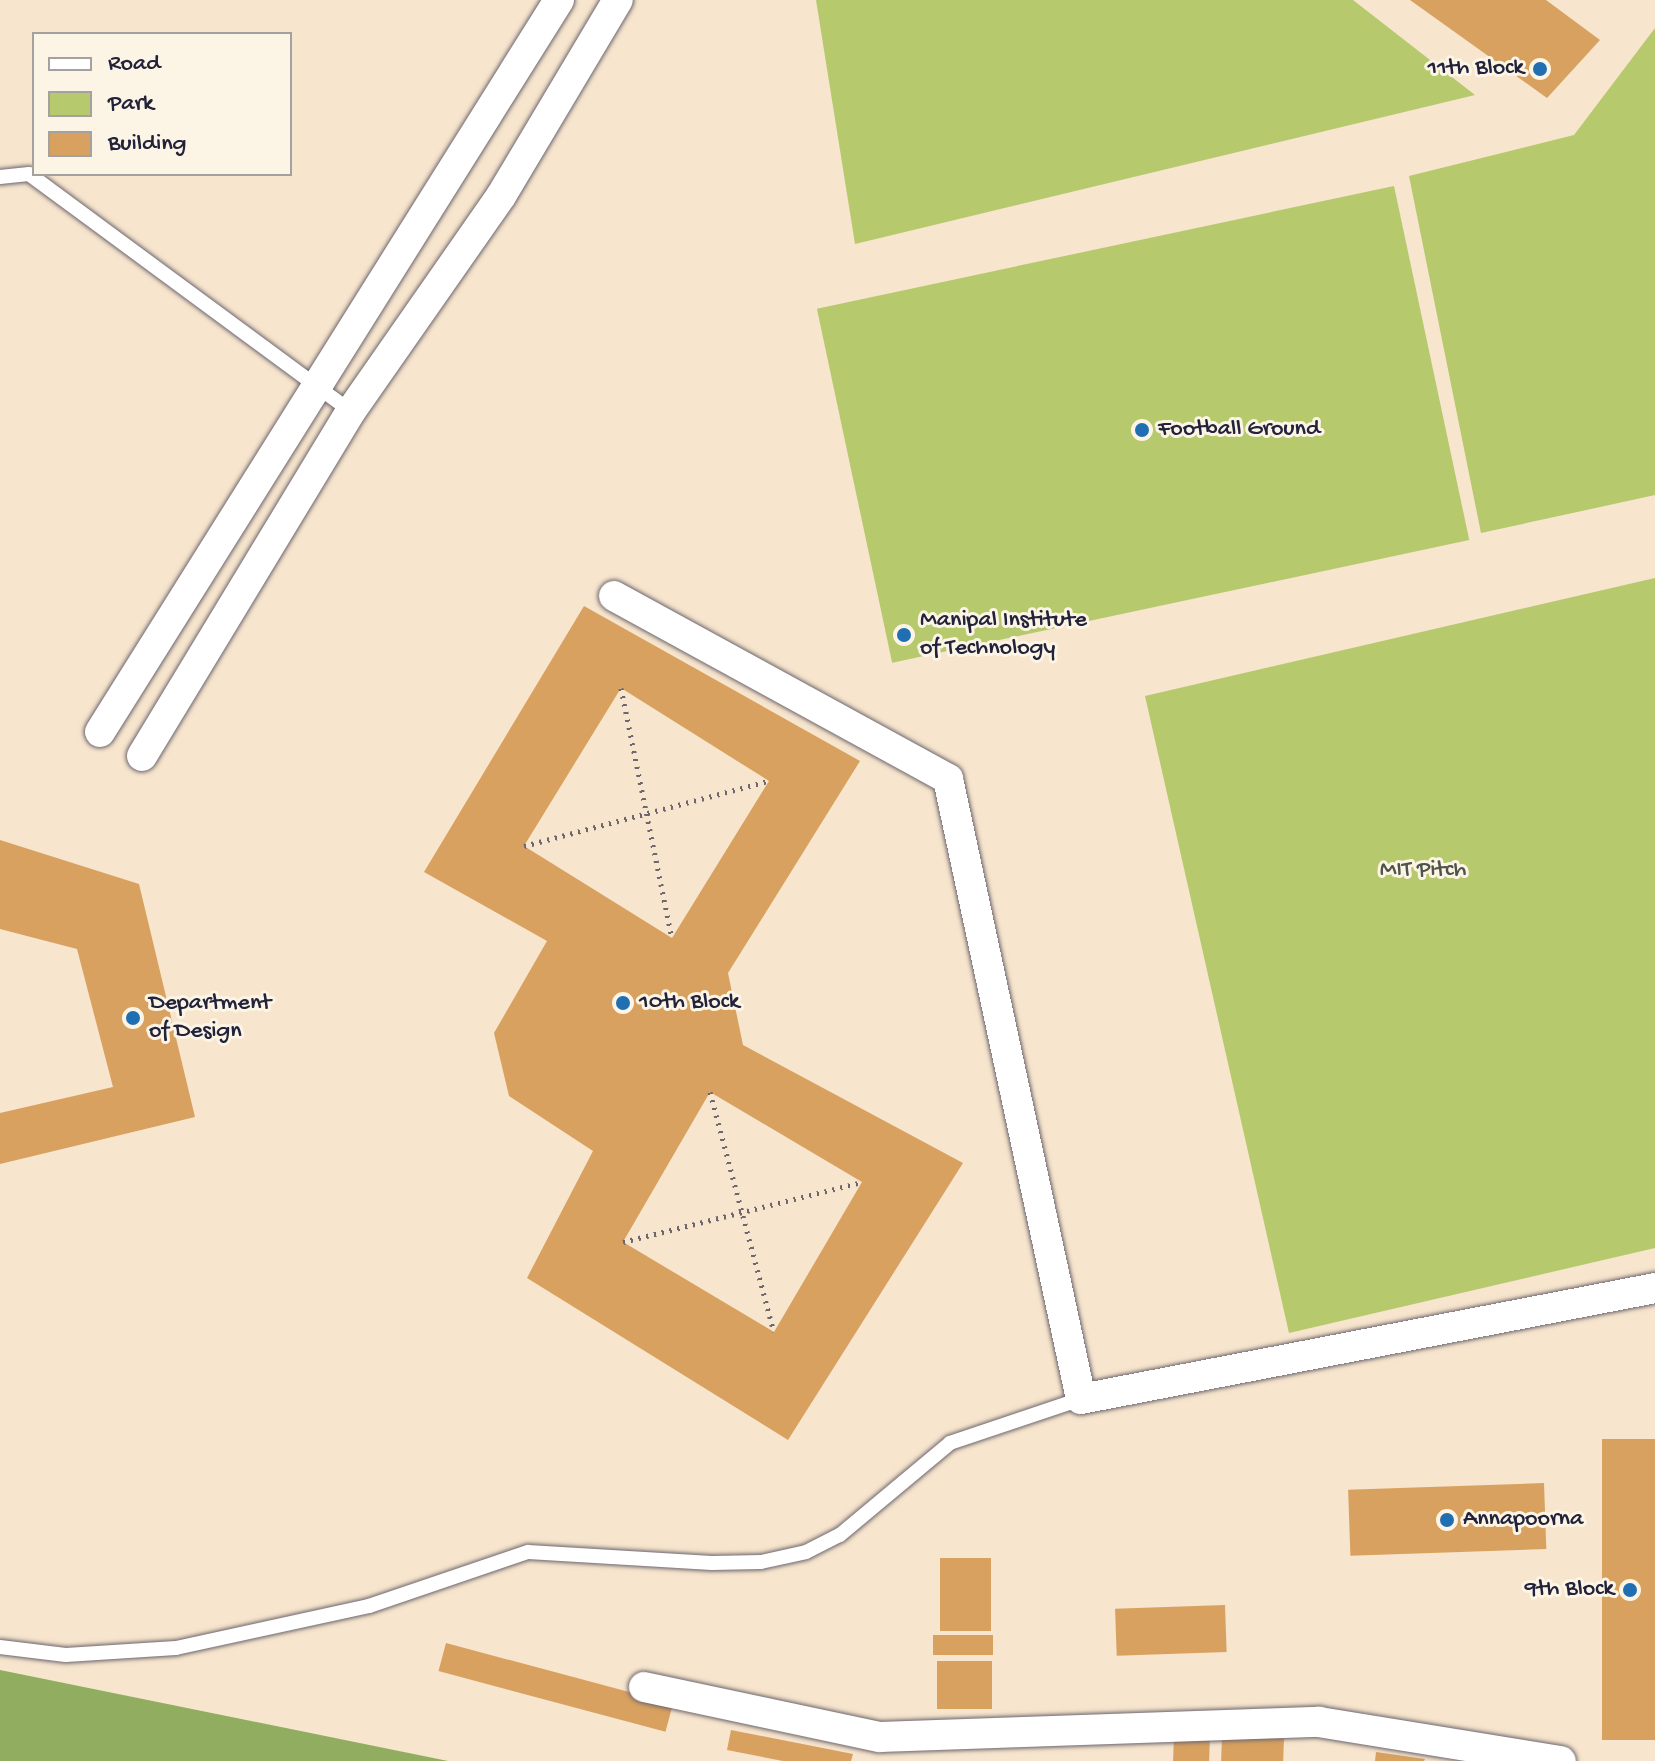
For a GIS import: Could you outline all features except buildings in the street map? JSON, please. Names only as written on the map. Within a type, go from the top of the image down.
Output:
[{"type":"street","points":[[100,732],[559,0]]},
{"type":"street","points":[[142,756],[351,411],[501,196],[618,0]]},
{"type":"street","points":[[614,596],[948,779],[1081,1399],[1655,1288]]},
{"type":"street","points":[[644,1687],[880,1737],[1319,1722],[1561,1761]]},
{"type":"lane","points":[[0,177],[29,174],[351,411]]},
{"type":"lane","points":[[0,1647],[66,1655],[203,1644],[369,1606],[528,1552],[697,1563],[761,1562],[806,1552],[840,1535],[950,1443],[1081,1399]]},
{"type":"path","points":[[621,688],[672,938]]},
{"type":"path","points":[[524,846],[769,781]]},
{"type":"path","points":[[710,1092],[774,1332]]},
{"type":"path","points":[[623,1242],[862,1182]]},
{"type":"green space","points":[[816,0],[1353,0],[1475,95],[855,244]]},
{"type":"green space","points":[[1655,28],[1655,495],[1481,533],[1409,176],[1574,135]]},
{"type":"green space","name":"Football Ground","points":[[1394,186],[1469,540],[892,663],[817,309]]},
{"type":"green space","name":"MIT Pitch","points":[[1655,578],[1655,1248],[1289,1333],[1145,696]]},
{"type":"green space","points":[[0,1670],[448,1761],[0,1761]]},
{"type":"place","name":"11th Block","points":[[1540,69]]},
{"type":"place","name":"Football Ground","points":[[1142,430]]},
{"type":"place","name":"Manipal Institute of Technology","points":[[904,635]]},
{"type":"place","name":"10th Block","points":[[623,1003]]},
{"type":"place","name":"Department of Design","points":[[133,1018]]},
{"type":"place","name":"Annapoorna","points":[[1447,1520]]},
{"type":"place","name":"9th Block","points":[[1630,1590]]}]
